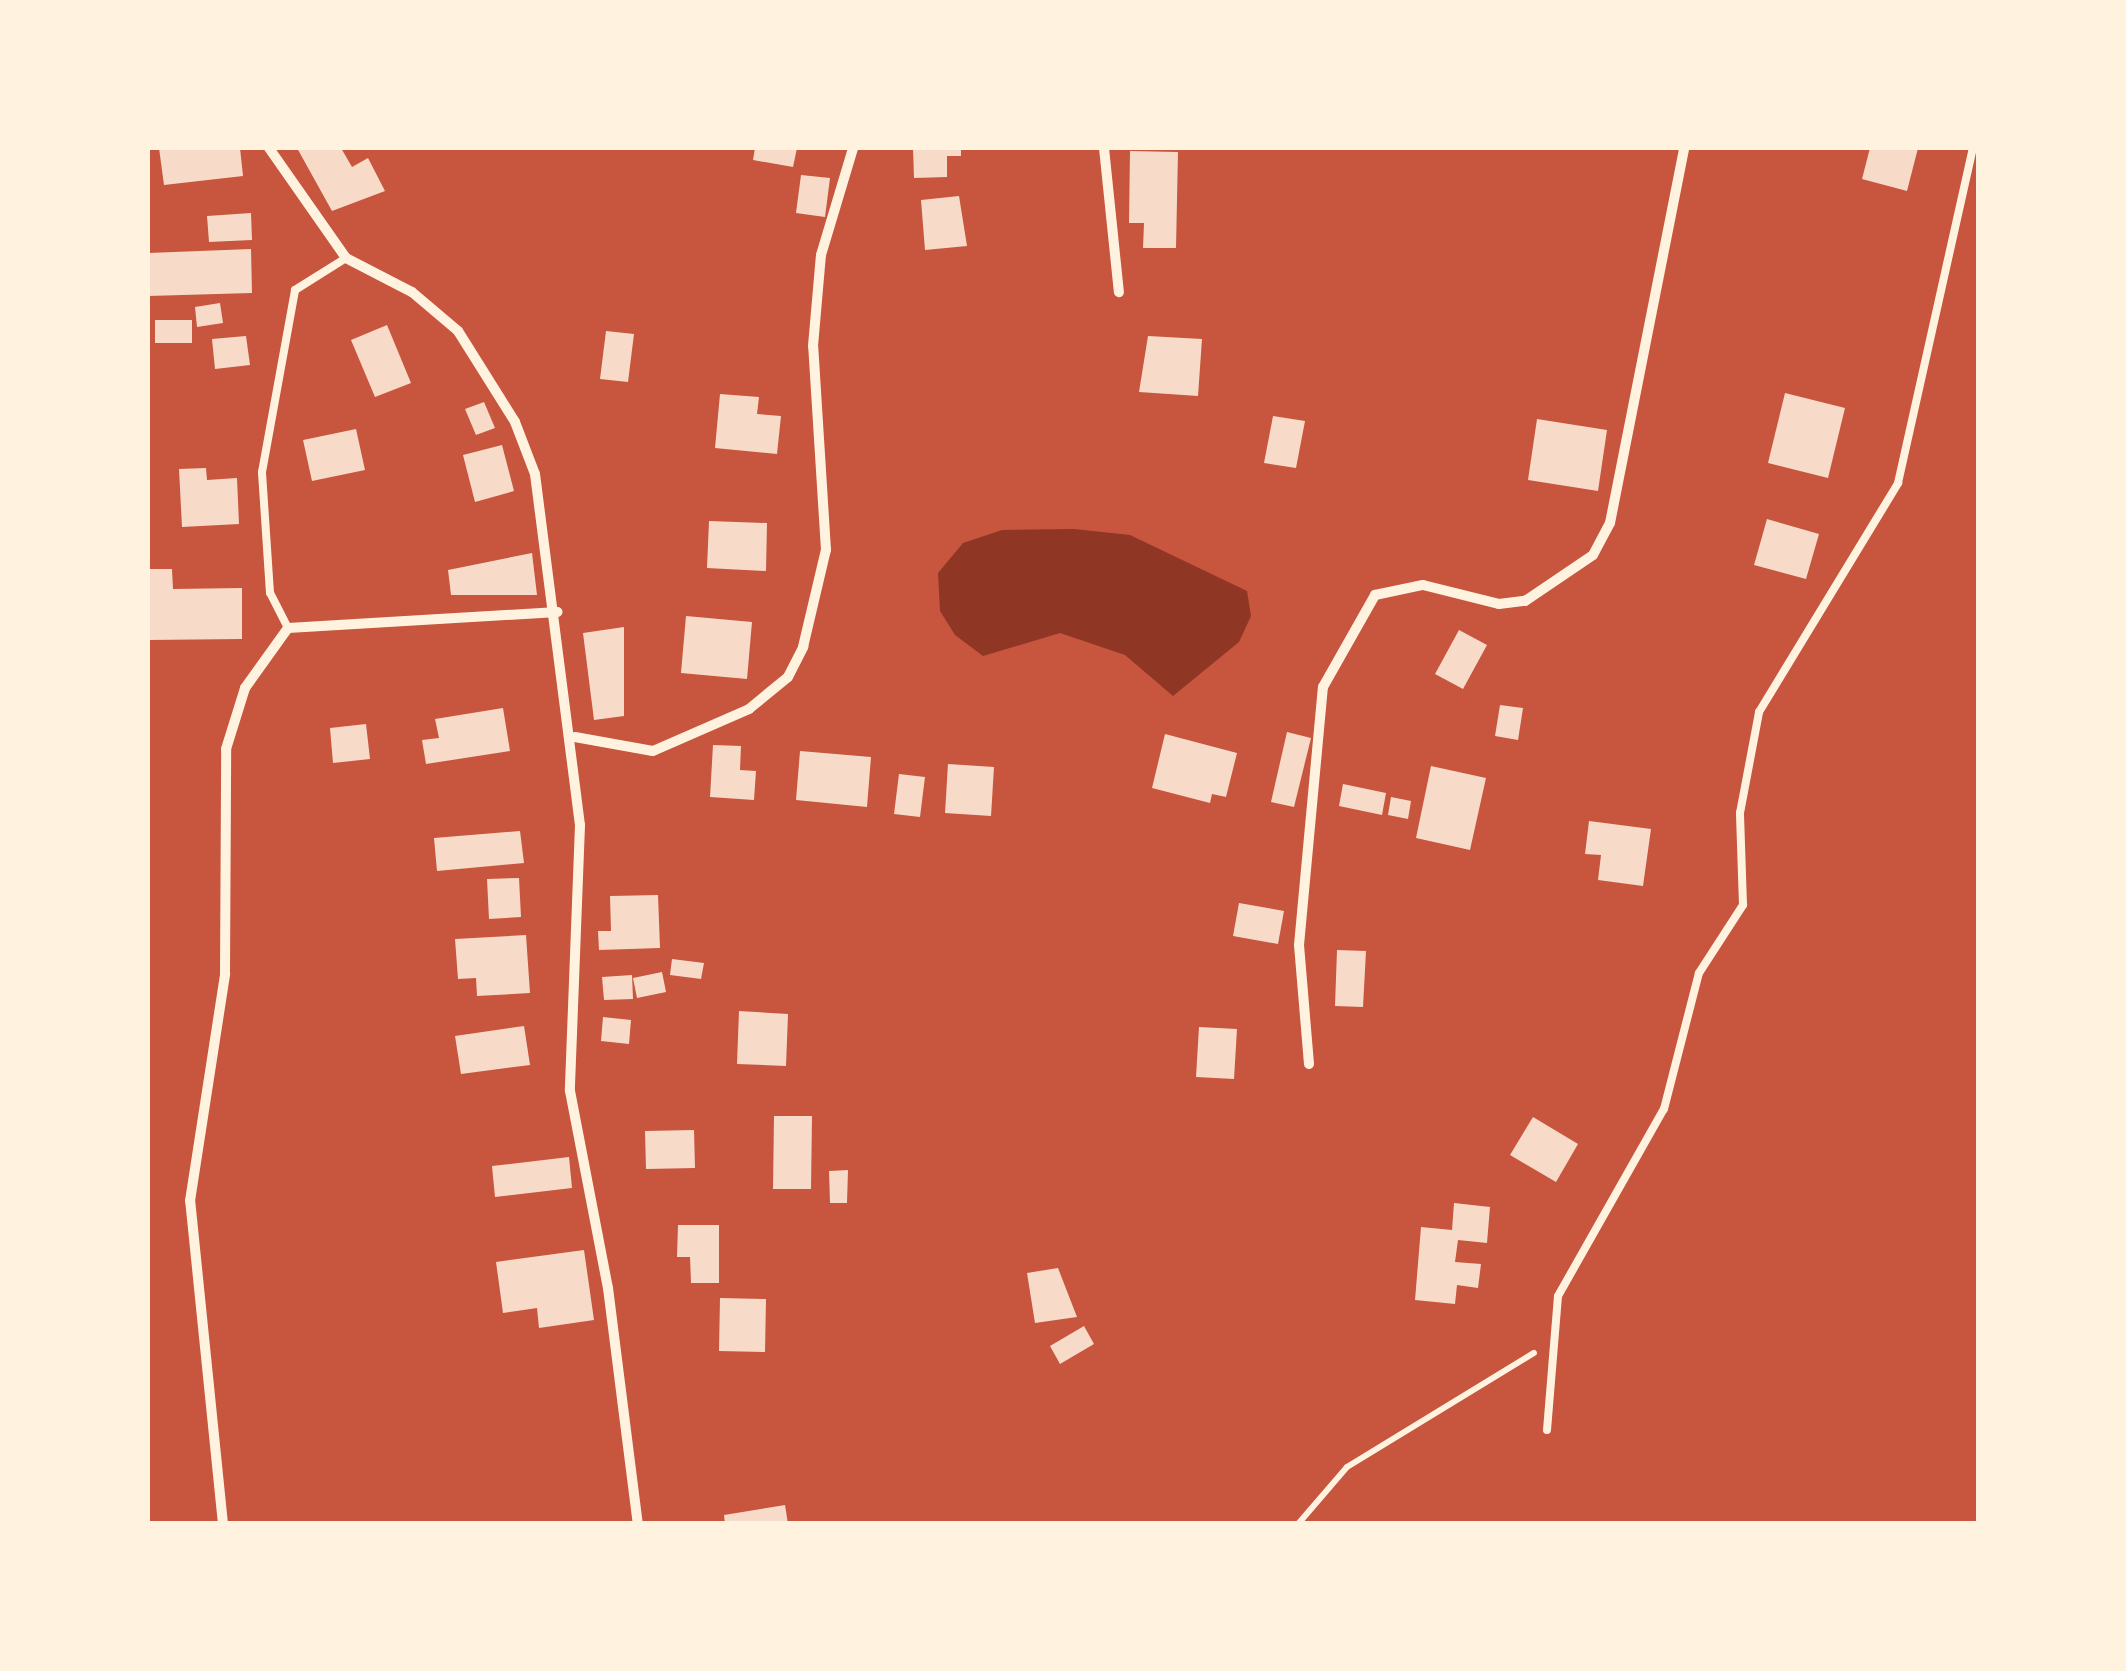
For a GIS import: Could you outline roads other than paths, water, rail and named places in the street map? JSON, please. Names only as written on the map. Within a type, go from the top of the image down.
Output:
[{"type":"street","points":[[269,148],[346,258],[412,292],[458,331],[515,422],[535,474],[574,737],[570,1091],[608,1288],[638,1524]]},
{"type":"street","points":[[574,737],[653,752],[749,710],[788,677],[803,647],[826,550],[813,346],[821,255],[853,148]]},
{"type":"street","points":[[1104,148],[1119,292]]},
{"type":"street","points":[[1310,1064],[1302,888],[1323,687],[1356,621],[1394,586],[1524,601],[1593,555],[1610,523],[1684,148]]},
{"type":"street","points":[[223,1524],[190,1202],[224,974],[226,749],[264,651],[288,628],[558,612]]},
{"type":"lane","points":[[1546,1430],[1558,1341],[1558,1296],[1664,1109],[1699,973],[1743,905],[1740,813],[1759,712],[1898,483],[1973,148]]},
{"type":"lane","points":[[288,628],[270,593],[262,472],[296,290],[346,258]]}]
